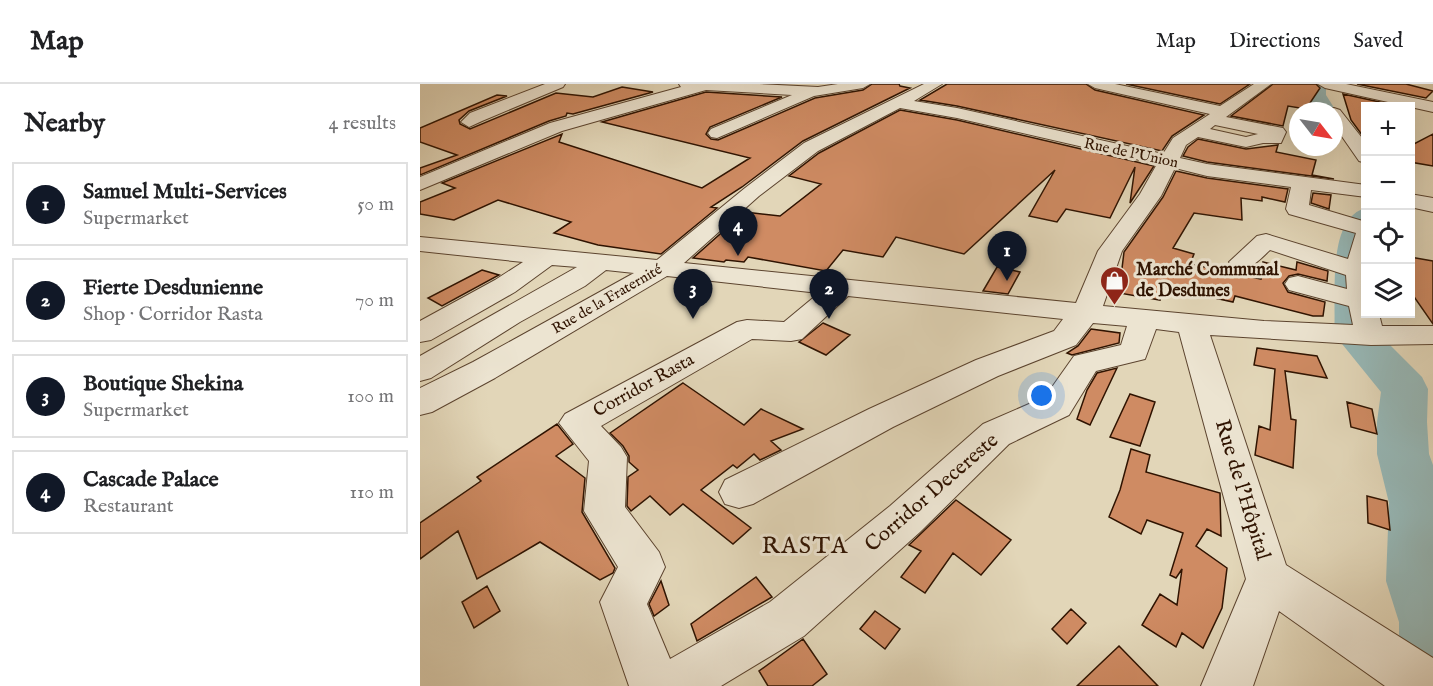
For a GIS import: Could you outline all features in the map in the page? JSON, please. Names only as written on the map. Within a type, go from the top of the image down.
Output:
[{"type":"street","points":[[526,84],[564,84]]},
{"type":"street","points":[[469,122],[476,117],[558,84]]},
{"type":"street","points":[[420,184],[556,127],[694,85],[813,92],[863,84]]},
{"type":"street","name":"Rue de la Fraternité","points":[[420,403],[484,370],[664,267],[752,192],[811,147],[934,84]]},
{"type":"street","points":[[1095,84],[1139,93],[1211,121]]},
{"type":"street","points":[[1139,93],[1156,84]]},
{"type":"street","points":[[739,492],[987,368],[1065,338],[1086,313],[1110,251],[1150,196],[1179,142],[1264,84]]},
{"type":"street","points":[[1325,102],[1318,92],[1326,84],[1422,109]]},
{"type":"street","points":[[717,133],[813,92]]},
{"type":"street","name":"Rue de l'Union","points":[[899,103],[957,113],[1207,170],[1361,191]]},
{"type":"street","points":[[1343,110],[1354,110]]},
{"type":"street","points":[[1343,125],[1364,156]]},
{"type":"street","points":[[1297,209],[1302,184]]},
{"type":"street","points":[[1415,201],[1433,205]]},
{"type":"street","points":[[1273,211],[1297,209],[1361,228]]},
{"type":"street","points":[[1242,262],[1266,241],[1358,270]]},
{"type":"street","points":[[420,244],[664,267],[1192,326],[1356,336],[1433,335]]},
{"type":"street","points":[[1361,255],[1358,270],[1361,293]]},
{"type":"street","points":[[420,333],[505,286],[548,256]]},
{"type":"street","points":[[420,370],[576,280],[600,261]]},
{"type":"street","points":[[1298,284],[1361,301]]},
{"type":"street","name":"Corridor Rasta","points":[[655,686],[623,602],[643,567],[604,511],[608,457],[577,423],[747,329],[791,332],[842,287]]},
{"type":"street","points":[[1356,336],[1361,311]]},
{"type":"street","name":"Corridor Decereste","points":[[673,686],[787,619],[905,519],[996,434],[1057,406],[1085,363],[1134,352],[1144,320]]},
{"type":"street","name":"Rue de l'Hôpital","points":[[1192,326],[1268,579],[1227,686]]},
{"type":"street","points":[[1268,579],[1312,604],[1377,653],[1430,686]]},
{"type":"building","points":[[872,84],[899,84],[910,88],[803,141],[742,187],[711,207],[717,208],[661,254],[598,245],[554,233],[571,222],[498,200],[454,220],[420,214],[420,202],[455,188],[442,183],[562,134],[559,142],[702,188],[750,158],[602,122],[706,92],[782,97],[710,127],[706,134],[711,139],[718,140],[815,98],[863,90]]},
{"type":"building","points":[[947,84],[1086,84],[1095,90],[1204,115],[1172,136],[1162,151],[920,100]]},
{"type":"building","points":[[1126,84],[1250,84],[1220,104]]},
{"type":"building","points":[[1273,84],[1316,84],[1320,88],[1311,102],[1289,102],[1283,126],[1231,116]]},
{"type":"building","points":[[1357,84],[1406,84],[1433,91],[1426,98]]},
{"type":"building","points":[[622,87],[653,92],[573,114],[567,113],[566,116],[420,175],[420,168],[457,155],[420,142],[420,128],[497,95],[507,96],[469,111],[459,120],[460,124],[470,129],[556,93],[593,97]]},
{"type":"building","points":[[1343,94],[1380,102],[1361,102],[1361,134],[1351,120]]},
{"type":"building","points":[[900,110],[957,120],[1154,166],[1130,203],[1135,167],[1110,218],[1066,209],[1057,222],[1029,216],[1055,170],[964,254],[896,237],[883,257],[843,250],[826,271],[748,257],[744,262],[693,258],[745,212],[780,216],[821,184],[789,176],[819,153]]},
{"type":"building","points":[[1433,134],[1433,166],[1415,163],[1415,143]]},
{"type":"building","points":[[1198,139],[1246,149],[1278,145],[1276,152],[1316,160],[1312,175],[1334,179],[1207,162],[1183,156],[1188,147]]},
{"type":"building","points":[[1176,171],[1207,178],[1288,189],[1285,202],[1262,197],[1262,201],[1241,198],[1242,220],[1194,213],[1173,248],[1194,254],[1190,264],[1261,279],[1263,262],[1296,270],[1297,262],[1328,271],[1327,281],[1298,274],[1289,276],[1283,283],[1288,292],[1325,302],[1323,316],[1313,316],[1235,296],[1233,302],[1161,286],[1160,300],[1119,293],[1124,252],[1163,197]]},
{"type":"building","points":[[1313,193],[1331,195],[1329,209],[1311,203]]},
{"type":"building","points":[[1415,258],[1433,261],[1433,324],[1415,298]]},
{"type":"building","points":[[997,267],[1020,272],[1008,294],[983,291]]},
{"type":"building","points":[[482,270],[499,275],[442,306],[428,298]]},
{"type":"building","points":[[823,323],[850,335],[826,355],[799,342]]},
{"type":"building","points":[[1091,329],[1120,333],[1119,343],[1072,355],[1067,353],[1078,346]]},
{"type":"building","points":[[1257,348],[1317,356],[1327,378],[1285,371],[1291,419],[1296,420],[1293,468],[1255,455],[1259,426],[1270,430],[1275,369],[1254,365]]},
{"type":"building","points":[[1117,368],[1090,425],[1077,419],[1087,390],[1097,373]]},
{"type":"building","points":[[683,383],[744,425],[761,409],[803,429],[771,441],[781,450],[760,460],[754,454],[737,468],[733,465],[701,490],[751,528],[733,544],[683,504],[670,515],[650,496],[631,511],[627,506],[628,477],[638,470],[629,462],[629,456],[623,446],[610,433]]},
{"type":"building","points":[[1130,394],[1155,402],[1140,446],[1110,437]]},
{"type":"building","points":[[1347,402],[1372,409],[1377,434],[1351,427]]},
{"type":"building","points":[[557,424],[573,444],[556,456],[585,478],[582,512],[615,568],[613,573],[600,580],[540,542],[477,579],[458,531],[420,559],[420,523],[481,481],[477,477]]},
{"type":"building","points":[[1131,449],[1150,455],[1146,472],[1220,493],[1221,536],[1207,529],[1196,546],[1227,568],[1222,608],[1203,648],[1182,633],[1176,647],[1142,625],[1160,594],[1177,605],[1182,569],[1176,578],[1170,575],[1183,533],[1147,520],[1141,534],[1109,517],[1120,490]]},
{"type":"building","points":[[1367,496],[1387,501],[1390,530],[1368,523]]},
{"type":"building","points":[[956,500],[1011,540],[981,575],[953,553],[925,593],[901,577],[921,551],[909,545]]},
{"type":"building","points":[[756,577],[772,597],[697,641],[691,624]]},
{"type":"building","points":[[661,581],[669,605],[654,616],[649,604]]},
{"type":"building","points":[[487,586],[500,611],[474,628],[462,602]]},
{"type":"building","points":[[1071,609],[1086,623],[1067,644],[1052,629]]},
{"type":"building","points":[[875,611],[900,629],[885,649],[860,629]]},
{"type":"building","points":[[803,639],[827,674],[812,686],[768,686],[759,671]]},
{"type":"building","points":[[1119,646],[1158,686],[1077,686],[1100,664]]},
{"type":"waterway","points":[[1316,84],[1315,95],[1319,102]]},
{"type":"waterway","points":[[1361,226],[1352,259],[1356,307],[1355,334],[1405,389],[1402,422],[1403,454],[1417,503],[1418,581],[1432,622],[1433,635]]},
{"type":"place","name":"Cascade Palace","points":[[738,256]]},
{"type":"place","name":"Samuel Multi-Services","points":[[1007,281]]},
{"type":"place","name":"Marché Communal de Desdunes","points":[[1115,306]]},
{"type":"place","name":"Boutique Shekina","points":[[693,319]]},
{"type":"place","name":"Fierte Desdunienne","points":[[829,319]]},
{"type":"district","name":"RASTA","points":[[805,546]]}]
